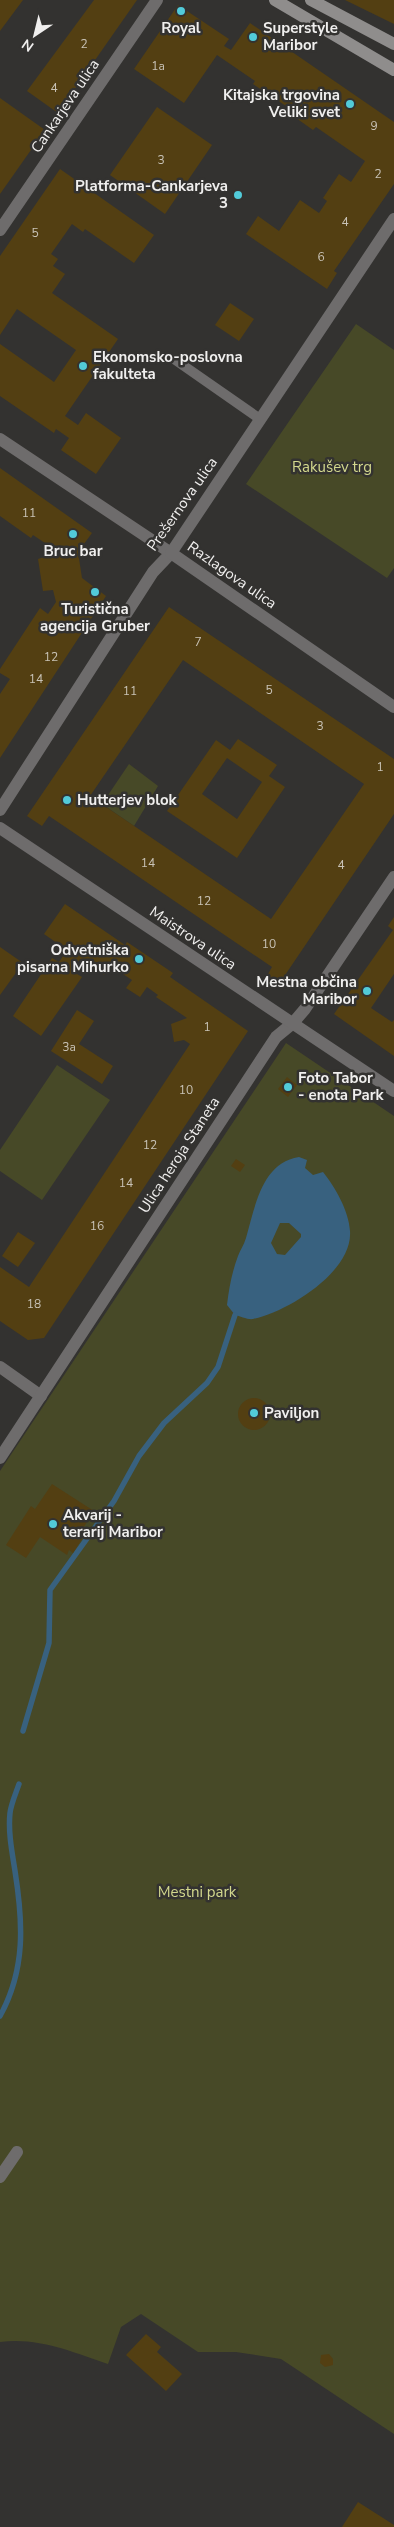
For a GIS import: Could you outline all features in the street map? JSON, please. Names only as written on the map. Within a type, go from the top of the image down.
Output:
[{"type":"main road","points":[[275,0],[394,70]]},
{"type":"main road","points":[[311,0],[394,44]]},
{"type":"street","name":"Cankarjeva ulica","points":[[0,230],[157,0]]},
{"type":"street","name":"Prešernova ulica","points":[[0,810],[153,572],[171,553],[394,219]]},
{"type":"street","name":"Razlagova ulica","points":[[0,439],[171,553],[394,707]]},
{"type":"street","name":"Maistrova ulica","points":[[0,828],[394,1091]]},
{"type":"street","name":"Ulica heroja Staneta","points":[[0,1458],[276,1037],[293,1023],[394,877]]},
{"type":"street","points":[[0,1367],[41,1396]]},
{"type":"street","points":[[0,2177],[17,2152]]},
{"type":"lane","points":[[174,359],[260,419]]},
{"type":"green space","name":"Rakušev trg","points":[[356,324],[394,350],[394,568],[387,578],[246,484]]},
{"type":"green space","points":[[129,764],[158,786],[134,826],[102,804]]},
{"type":"green space","name":"Mestni park","points":[[286,1043],[394,1116],[394,2434],[281,2359],[236,2352],[198,2352],[141,2314],[121,2327],[108,2364],[68,2350],[42,2344],[14,2341],[0,2342],[0,1471]]},
{"type":"green space","points":[[57,1065],[110,1100],[42,1200],[0,1171],[0,1150]]},
{"type":"water","points":[[299,1157],[307,1160],[305,1168],[313,1175],[323,1172],[328,1178],[337,1192],[347,1215],[350,1231],[348,1246],[341,1261],[330,1275],[299,1299],[267,1315],[253,1319],[235,1315],[227,1305],[232,1274],[262,1188],[276,1168],[286,1161]],"holes":[[[280,1223],[289,1223],[301,1234],[301,1237],[285,1255],[277,1254],[271,1243]]]},
{"type":"building","points":[[0,0],[23,0],[0,31]]},
{"type":"building","points":[[94,0],[137,0],[58,113],[27,91]]},
{"type":"building","points":[[345,0],[394,0],[394,24]]},
{"type":"building","points":[[178,5],[229,39],[224,46],[231,50],[250,23],[394,122],[394,184],[334,271],[337,273],[327,289],[246,234],[258,216],[279,231],[300,200],[319,213],[327,201],[323,198],[339,174],[351,182],[365,161],[316,127],[313,130],[296,118],[298,114],[253,84],[255,81],[217,55],[184,103],[134,69]]},
{"type":"building","points":[[0,98],[45,130],[0,194]]},
{"type":"building","points":[[157,107],[212,145],[165,214],[110,175]]},
{"type":"building","points":[[60,169],[154,235],[134,263],[85,229],[83,232],[72,224],[51,254],[58,259],[53,266],[65,274],[52,293],[118,339],[65,416],[78,425],[86,413],[121,438],[96,474],[61,450],[69,438],[56,429],[54,433],[0,396],[0,344],[54,382],[76,350],[17,309],[0,335],[0,256]]},
{"type":"building","points":[[230,303],[254,319],[239,341],[215,325]]},
{"type":"building","points":[[0,468],[92,533],[78,552],[82,578],[106,596],[0,758],[0,694],[10,679],[0,673],[0,669],[40,608],[48,614],[56,602],[53,590],[43,591],[38,559],[47,556],[45,543],[33,535],[31,538],[0,516]]},
{"type":"building","name":"Hutterjev blok","points":[[169,607],[394,759],[394,814],[277,987],[265,979],[272,967],[49,816],[42,826],[27,816]],"holes":[[[183,660],[364,784],[271,919],[90,796]]]},
{"type":"building","points":[[238,739],[277,765],[269,776],[285,787],[237,858],[167,811],[216,740],[230,750]],"holes":[[[227,758],[262,782],[237,819],[202,794]]]},
{"type":"building","points":[[65,904],[125,945],[127,942],[173,973],[170,977],[248,1031],[44,1338],[28,1340],[0,1321],[0,1267],[29,1287],[190,1044],[184,1040],[174,1042],[171,1024],[187,1018],[156,997],[158,995],[147,987],[140,997],[126,988],[132,980],[111,966],[104,975],[80,959],[72,971],[82,977],[41,1036],[13,1016],[52,958],[59,962],[67,950],[44,934]]},
{"type":"building","name":"Mestna občina Maribor","points":[[394,917],[394,974],[371,1008],[392,1022],[394,1020],[394,1056],[334,1014],[393,930],[388,926]]},
{"type":"building","points":[[0,947],[23,963],[0,995]]},
{"type":"building","points":[[77,1010],[94,1021],[79,1044],[113,1066],[102,1084],[51,1051]]},
{"type":"building","name":"Foto Tabor - enota Park","points":[[287,1077],[297,1085],[288,1097],[278,1089]]},
{"type":"building","points":[[236,1159],[245,1165],[240,1172],[231,1166]]},
{"type":"building","points":[[18,1232],[35,1243],[18,1267],[2,1256]]},
{"type":"building","name":"Paviljon","points":[[254,1398],[260,1399],[265,1403],[269,1408],[269,1420],[265,1425],[260,1429],[254,1430],[248,1429],[243,1425],[239,1420],[238,1414],[239,1408],[243,1403],[248,1399]]},
{"type":"building","name":"Akvarij - terarij Maribor","points":[[52,1484],[94,1511],[78,1536],[82,1539],[73,1553],[69,1550],[67,1555],[40,1537],[26,1558],[6,1545],[31,1506],[35,1509]]},
{"type":"building","points":[[146,2334],[161,2347],[157,2352],[182,2374],[166,2391],[126,2355]]},
{"type":"building","points":[[329,2354],[333,2359],[333,2365],[325,2367],[320,2363],[321,2355]]},
{"type":"building","points":[[358,2502],[394,2525],[394,2527],[342,2527]]},
{"type":"waterway","points":[[23,1731],[49,1643],[50,1590],[114,1501],[139,1456],[164,1423],[207,1383],[218,1367],[235,1315]]},
{"type":"waterway","points":[[0,2016],[14,1981],[20,1945],[20,1909],[10,1827],[12,1802],[19,1784]]},
{"type":"place","name":"Royal","points":[[181,11]]},
{"type":"place","name":"Superstyle Maribor","points":[[253,37]]},
{"type":"place","name":"Kitajska trgovina Veliki svet","points":[[350,104]]},
{"type":"place","name":"Platforma-Cankarjeva 3","points":[[238,195]]},
{"type":"place","name":"Ekonomsko-poslovna fakulteta","points":[[83,366]]},
{"type":"place","name":"Bruc bar","points":[[73,534]]},
{"type":"place","name":"Turistična agencija Gruber","points":[[95,592]]},
{"type":"place","name":"Hutterjev blok","points":[[67,800]]},
{"type":"place","name":"Odvetniška pisarna Mihurko","points":[[139,959]]},
{"type":"place","name":"Mestna občina Maribor","points":[[367,991]]},
{"type":"place","name":"Foto Tabor - enota Park","points":[[288,1087]]},
{"type":"place","name":"Paviljon","points":[[254,1413]]},
{"type":"place","name":"Akvarij - terarij Maribor","points":[[53,1524]]}]
